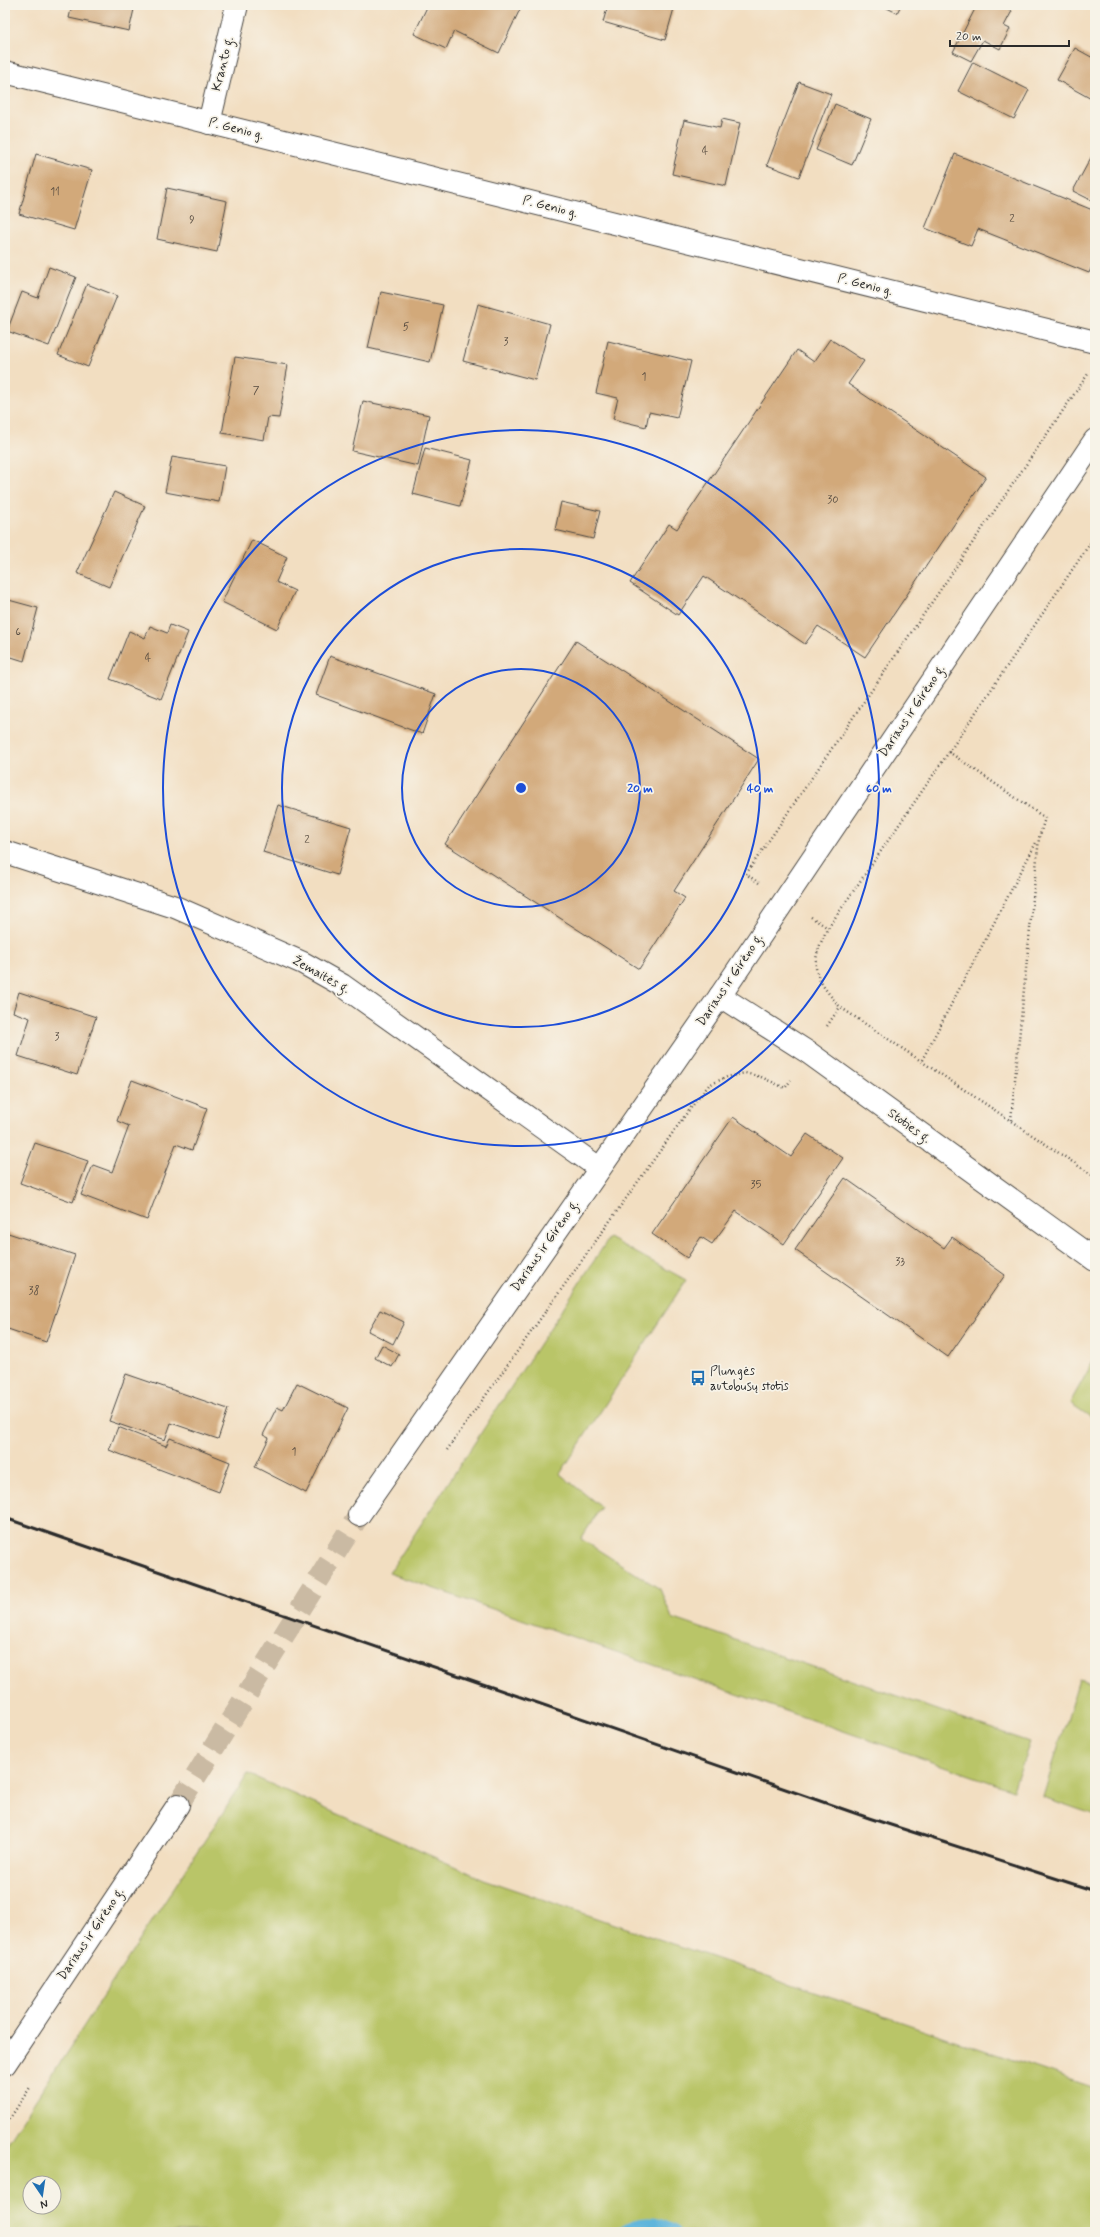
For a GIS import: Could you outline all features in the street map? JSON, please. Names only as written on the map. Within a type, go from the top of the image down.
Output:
[{"type":"main road","name":"Kranto g.","points":[[209,123],[237,5]]},
{"type":"main road","name":"P. Genio g.","points":[[5,72],[1095,342]]},
{"type":"main road","name":"Dariaus ir Girėno g.","points":[[359,1515],[720,996],[1095,440]]},
{"type":"main road","name":"Žemaitės g.","points":[[5,852],[175,907],[303,963],[342,985],[599,1168]]},
{"type":"main road","name":"Stoties g.","points":[[720,996],[809,1054],[1095,1260]]},
{"type":"main road","name":"Dariaus ir Girėno g.","points":[[5,2064],[178,1805]]},
{"type":"path","points":[[828,928],[746,874],[1090,371]]},
{"type":"path","points":[[1095,536],[828,928],[817,949],[815,966],[822,986],[840,1007],[922,1060],[1095,1177]]},
{"type":"path","points":[[949,752],[1045,818],[1039,838],[1011,1120]]},
{"type":"path","points":[[922,1060],[1039,838]]},
{"type":"path","points":[[444,1454],[684,1116],[710,1085],[745,1073],[761,1077],[785,1088],[840,1007]]},
{"type":"green space","points":[[609,1238],[686,1280],[560,1474],[601,1507],[581,1539],[660,1589],[672,1618],[1030,1742],[1013,1790],[389,1573]]},
{"type":"green space","points":[[1095,1358],[1095,1420],[1070,1403]]},
{"type":"green space","points":[[1079,1679],[1095,1684],[1095,1815],[1043,1797]]},
{"type":"green space","points":[[248,1774],[483,1879],[1095,2088],[1095,2232],[5,2232],[5,2147]]},
{"type":"building","points":[[72,5],[135,5],[129,31],[69,18]]},
{"type":"building","points":[[428,5],[522,5],[499,53],[454,31],[446,49],[414,34]]},
{"type":"building","points":[[608,5],[675,5],[665,40],[603,22]]},
{"type":"building","points":[[881,5],[901,5],[897,13]]},
{"type":"building","points":[[977,5],[1000,5],[1012,11],[1004,26],[1010,29],[1000,49],[983,40],[971,61],[953,52]]},
{"type":"building","points":[[1075,48],[1095,59],[1095,101],[1057,80]]},
{"type":"building","points":[[973,62],[1029,90],[1014,119],[958,91]]},
{"type":"building","points":[[799,82],[831,94],[799,177],[767,165]]},
{"type":"building","points":[[835,104],[871,119],[852,165],[816,150]]},
{"type":"building","points":[[722,119],[740,123],[726,186],[672,174],[684,120],[720,128]]},
{"type":"building","points":[[1095,150],[1095,202],[1073,191]]},
{"type":"building","points":[[36,154],[92,170],[74,230],[19,214]]},
{"type":"building","points":[[955,154],[1095,211],[1095,259],[1089,273],[978,229],[971,246],[925,228]]},
{"type":"building","points":[[167,188],[227,201],[217,252],[157,239]]},
{"type":"building","points":[[49,267],[76,277],[49,346],[7,331],[22,292],[38,298]]},
{"type":"building","points":[[87,284],[117,296],[88,367],[58,355]]},
{"type":"building","points":[[381,292],[443,305],[430,362],[368,348]]},
{"type":"building","points":[[478,304],[550,324],[535,380],[463,361]]},
{"type":"building","points":[[830,339],[864,361],[848,384],[986,477],[865,657],[818,626],[805,644],[704,576],[678,615],[630,583],[669,524],[677,529],[797,350],[814,362]]},
{"type":"building","points":[[608,341],[691,361],[677,418],[649,412],[646,427],[613,419],[618,398],[596,393]]},
{"type":"building","points":[[235,357],[288,365],[279,418],[268,417],[264,440],[222,433]]},
{"type":"building","points":[[363,401],[429,415],[418,466],[352,451]]},
{"type":"building","points":[[425,448],[472,460],[460,506],[413,494]]},
{"type":"building","points":[[172,457],[225,466],[219,502],[165,492]]},
{"type":"building","points":[[114,492],[145,506],[109,587],[77,573]]},
{"type":"building","points":[[561,502],[600,511],[593,539],[555,530]]},
{"type":"building","points":[[252,540],[287,557],[276,582],[295,591],[277,629],[222,602]]},
{"type":"building","points":[[5,599],[38,608],[24,661],[5,655]]},
{"type":"building","points":[[170,625],[188,632],[161,699],[110,679],[129,631],[145,638],[150,626],[167,633]]},
{"type":"building","points":[[576,641],[759,759],[674,891],[685,898],[639,969],[445,844]]},
{"type":"building","points":[[330,656],[436,694],[422,734],[316,695]]},
{"type":"building","points":[[278,805],[351,827],[337,875],[263,852]]},
{"type":"building","points":[[19,992],[96,1017],[77,1075],[18,1056],[30,1018],[13,1012]]},
{"type":"building","points":[[132,1080],[207,1108],[192,1150],[176,1144],[147,1220],[81,1195],[93,1165],[112,1172],[129,1126],[117,1121]]},
{"type":"building","points":[[733,1117],[791,1157],[807,1134],[843,1158],[784,1244],[736,1211],[712,1244],[701,1237],[687,1258],[652,1234]]},
{"type":"building","points":[[35,1143],[88,1161],[73,1202],[20,1183]]},
{"type":"building","points":[[845,1178],[944,1248],[952,1237],[1005,1275],[948,1357],[795,1250]]},
{"type":"building","points":[[5,1232],[75,1255],[46,1342],[5,1328]]},
{"type":"building","points":[[380,1310],[404,1322],[393,1344],[368,1331]]},
{"type":"building","points":[[382,1345],[399,1354],[392,1367],[375,1358]]},
{"type":"building","points":[[126,1374],[228,1409],[218,1439],[171,1423],[165,1440],[109,1421]]},
{"type":"building","points":[[297,1383],[348,1408],[306,1493],[255,1467],[269,1438],[263,1435],[277,1407],[283,1410]]},
{"type":"building","points":[[118,1427],[166,1446],[170,1438],[230,1462],[219,1492],[109,1450]]},
{"type":"waterway","points":[[622,2232],[642,2223],[655,2224],[675,2232]]},
{"type":"tunnel","points":[[178,1805],[359,1515]]},
{"type":"railway","points":[[5,1518],[869,1818],[1095,1891]]},
{"type":"place","name":"Plungės autobusų stotis","points":[[698,1378]]}]
